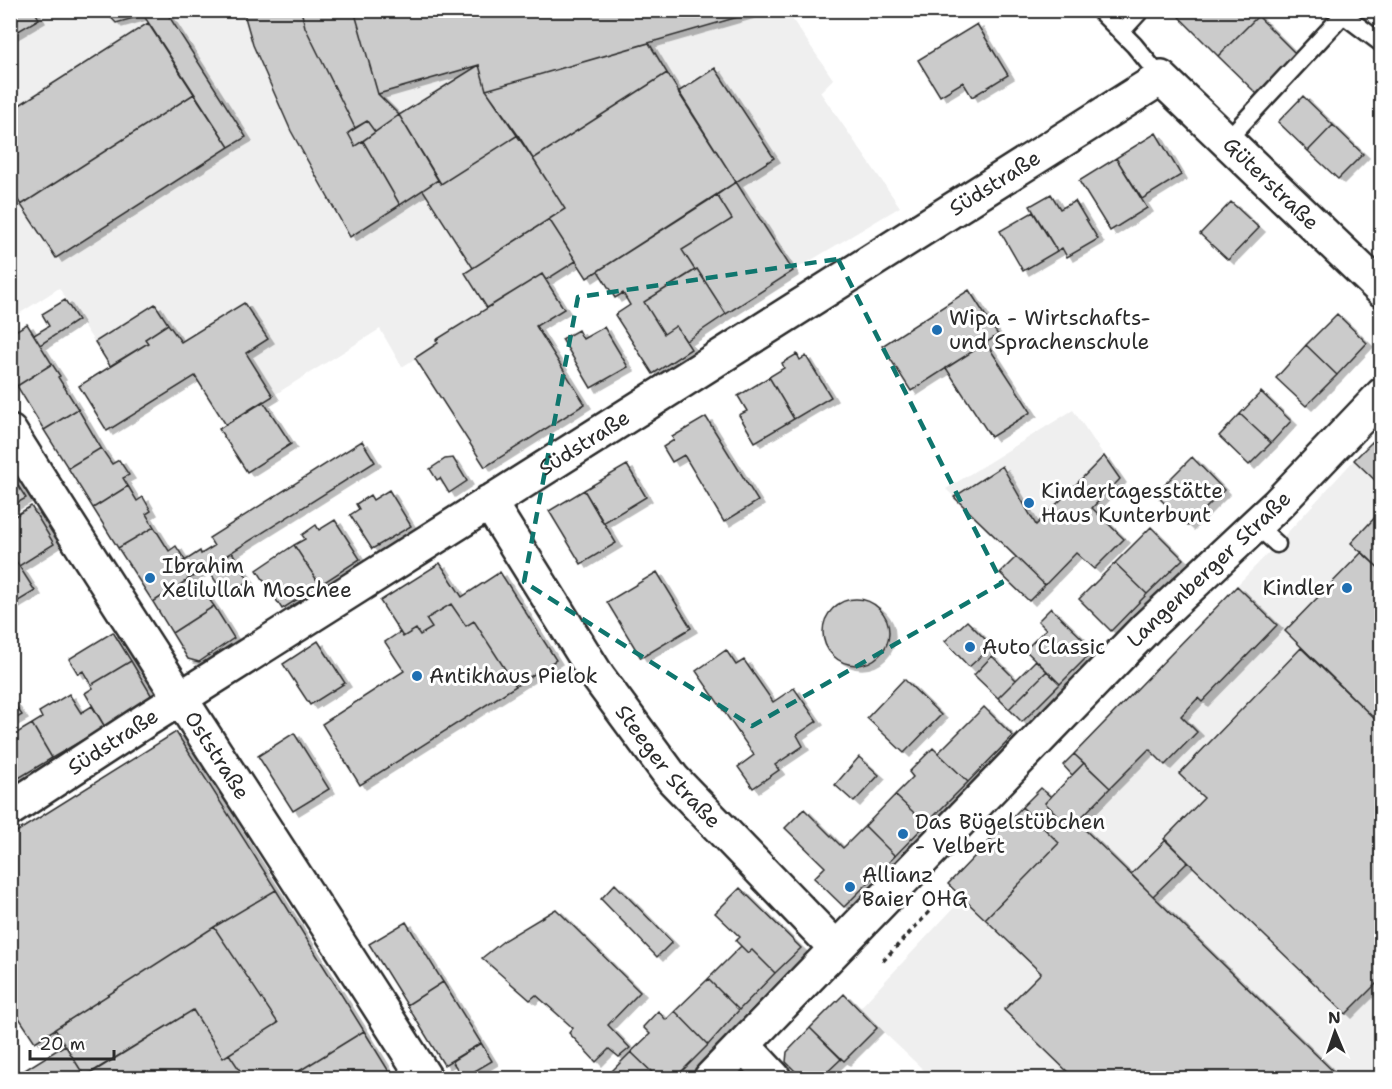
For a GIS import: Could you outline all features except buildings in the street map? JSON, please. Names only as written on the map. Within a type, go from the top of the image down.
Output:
[{"type":"street","name":"Güterstraße","points":[[1161,78],[1225,142],[1382,290]]},
{"type":"street","name":"Südstraße","points":[[10,809],[489,502],[1161,78]]},
{"type":"street","name":"Langenberger Straße","points":[[711,1078],[1148,627],[1266,535],[1382,395]]},
{"type":"street","name":"Oststraße","points":[[10,432],[425,1078]]},
{"type":"street","name":"Steeger Straße","points":[[489,502],[598,677],[674,779],[836,948]]},
{"type":"street","points":[[743,1045],[774,1078]]},
{"type":"lane","points":[[1099,10],[1134,45],[1161,78]]},
{"type":"lane","points":[[1120,32],[1141,10]]},
{"type":"lane","points":[[1225,142],[1340,13],[1381,43]]},
{"type":"path","points":[[883,961],[932,910]]},
{"type":"highlighted area","points":[[838,259],[1002,583],[752,726],[524,582],[578,297]]},
{"type":"shaded area","points":[[11,11],[791,11],[788,13],[833,79],[820,92],[900,207],[793,271],[686,340],[691,349],[653,374],[615,315],[630,305],[623,293],[615,298],[598,271],[587,278],[576,261],[547,280],[564,309],[536,326],[585,404],[485,467],[416,358],[402,367],[380,329],[226,425],[195,376],[107,431],[79,386],[110,366],[59,288],[11,319]]},
{"type":"shaded area","name":"Kindertagesstätte Haus Kunterbunt","points":[[1073,410],[1120,479],[1092,508],[1124,539],[1094,569],[1076,553],[1045,585],[946,489]]},
{"type":"shaded area","points":[[1354,460],[1382,487],[1381,1078],[1073,1078],[1066,1071],[1060,1078],[932,1078],[859,1009],[963,898],[948,884],[1041,788],[1051,797],[1072,775],[1063,765],[1277,544]]},
{"type":"place","name":"Wipa - Wirtschafts- und Sprachenschule","points":[[937,330]]},
{"type":"place","name":"Kindertagesstätte Haus Kunterbunt","points":[[1029,503]]},
{"type":"place","name":"Ibrahim Xelilullah Moschee","points":[[150,578]]},
{"type":"place","name":"Kindler","points":[[1347,588]]},
{"type":"place","name":"Auto Classic","points":[[970,647]]},
{"type":"place","name":"Antikhaus Pielok","points":[[417,676]]},
{"type":"place","name":"Das Bügelstübchen - Velbert","points":[[903,834]]},
{"type":"place","name":"Allianz Baier OHG","points":[[850,887]]}]
